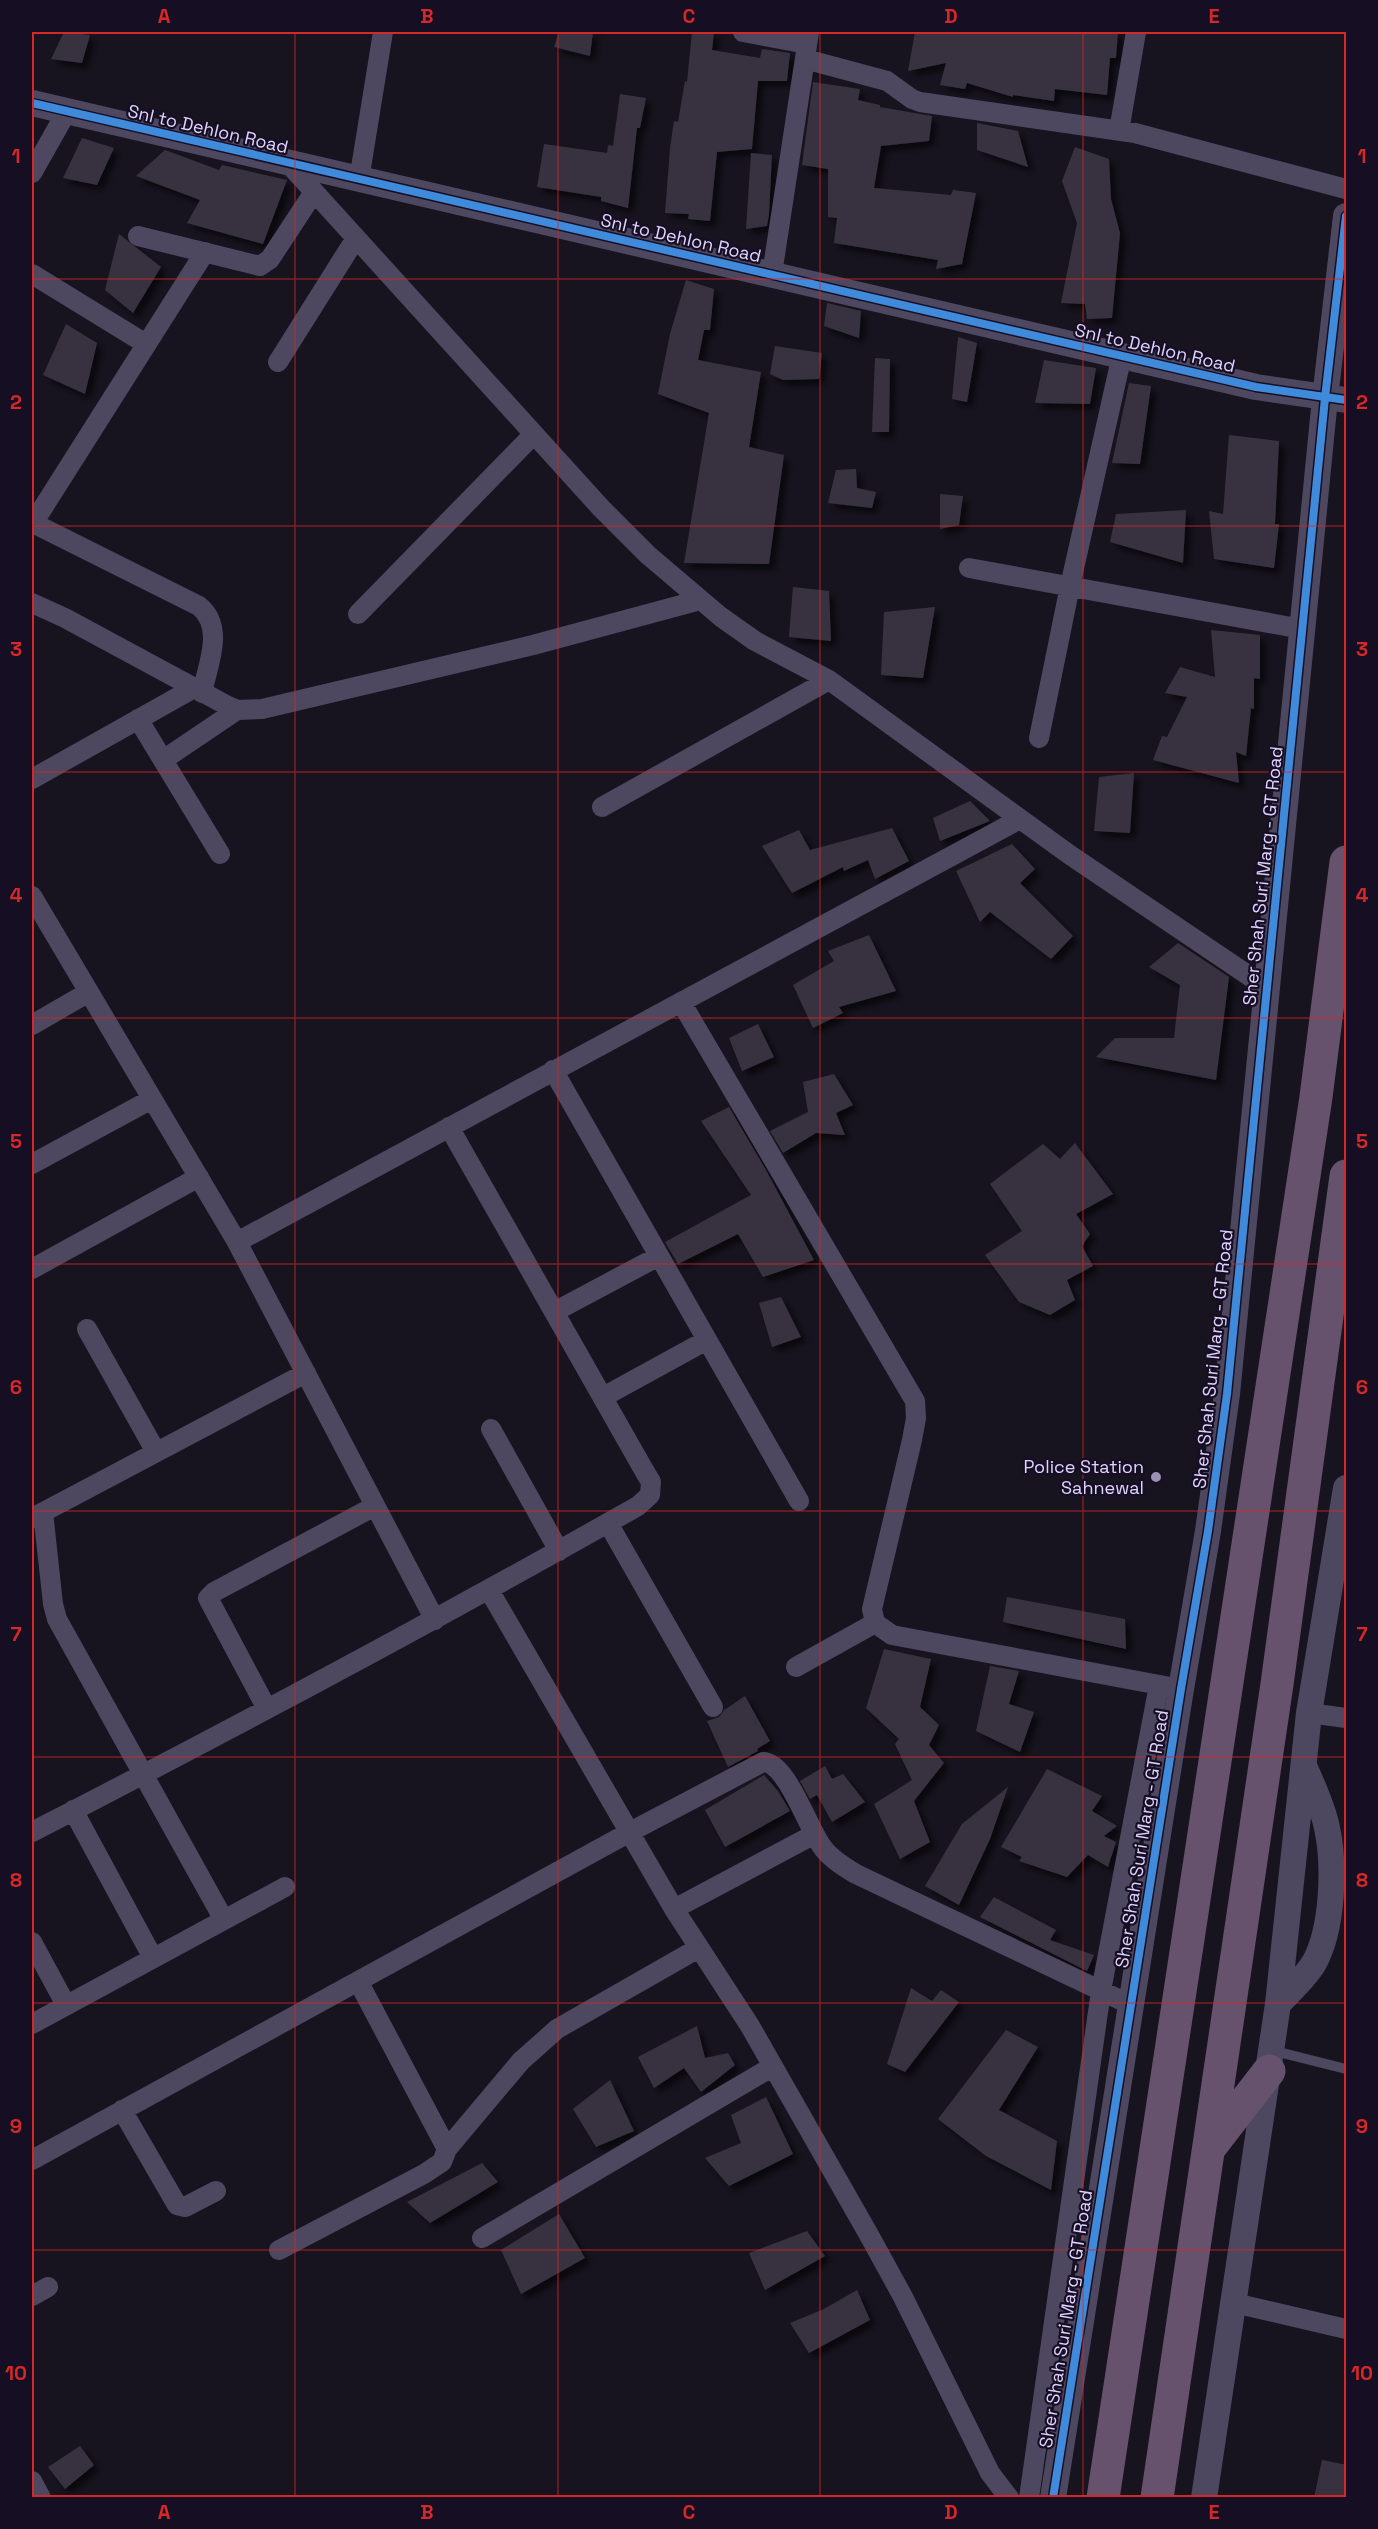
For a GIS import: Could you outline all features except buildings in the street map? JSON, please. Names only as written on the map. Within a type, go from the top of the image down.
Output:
[{"type":"highway","points":[[1103,2498],[1313,1121],[1347,862]]},
{"type":"highway","points":[[1157,2498],[1210,2148],[1347,1176]]},
{"type":"highway","points":[[1210,2148],[1270,2060]]},
{"type":"street","points":[[359,180],[383,32]]},
{"type":"street","points":[[743,32],[807,45],[887,81],[920,102],[1119,131],[1347,189]]},
{"type":"street","points":[[1119,131],[1136,32]]},
{"type":"street","points":[[772,274],[807,45]]},
{"type":"street","name":"Snl to Dehlon Road","points":[[32,103],[1256,387],[1336,399]]},
{"type":"street","points":[[32,173],[67,111]]},
{"type":"street","points":[[288,163],[601,508],[648,555],[700,600],[755,641],[828,680],[1020,819],[1267,988]]},
{"type":"street","points":[[138,236],[260,266],[265,264],[314,192]]},
{"type":"street","name":"Sher Shah Suri Marg - GT Road","points":[[1053,2498],[1131,2005],[1170,1687],[1208,1531],[1227,1394],[1302,629],[1336,399],[1347,216]]},
{"type":"street","points":[[278,362],[356,238]]},
{"type":"street","points":[[32,779],[138,719],[198,691],[214,632],[209,614],[199,606],[32,524],[205,252]]},
{"type":"street","points":[[32,274],[146,345]]},
{"type":"street","points":[[1040,738],[1070,586],[1122,355]]},
{"type":"street","points":[[358,614],[534,434]]},
{"type":"street","points":[[969,568],[1302,629]]},
{"type":"street","points":[[32,603],[65,618],[237,710],[262,710],[477,659],[700,600]]},
{"type":"street","points":[[602,807],[828,680]]},
{"type":"street","points":[[163,760],[237,710]]},
{"type":"street","points":[[138,719],[220,854]]},
{"type":"street","points":[[237,1242],[1020,819]]},
{"type":"street","points":[[35,908],[89,992],[237,1242],[435,1620]]},
{"type":"street","points":[[32,1024],[89,992]]},
{"type":"street","points":[[681,1002],[915,1401],[916,1418],[912,1440],[873,1603],[875,1623],[892,1635],[1170,1687],[1101,1991],[1029,2498]]},
{"type":"street","points":[[553,1070],[799,1501]]},
{"type":"street","points":[[32,1164],[152,1099]]},
{"type":"street","points":[[32,1832],[435,1620],[646,1501],[652,1489],[645,1472],[449,1127]]},
{"type":"street","points":[[32,1269],[199,1177]]},
{"type":"street","points":[[554,1312],[659,1256]]},
{"type":"street","points":[[87,1329],[156,1452]]},
{"type":"street","points":[[603,1397],[707,1340]]},
{"type":"street","points":[[224,1920],[57,1619],[37,1515],[306,1372]]},
{"type":"street","points":[[490,1429],[559,1551]]},
{"type":"street","points":[[1204,2498],[1278,2004],[1309,1713],[1345,1504]]},
{"type":"street","points":[[267,1709],[209,1603],[209,1596],[375,1506]]},
{"type":"street","points":[[608,1523],[714,1707]]},
{"type":"street","points":[[489,1590],[674,1910],[750,2026],[903,2297],[990,2473],[1009,2498]]},
{"type":"street","points":[[796,1667],[875,1623]]},
{"type":"street","points":[[1309,1713],[1347,1718]]},
{"type":"street","points":[[32,2160],[630,1832],[749,1768],[769,1762],[775,1765],[784,1777],[813,1835],[824,1851],[856,1874],[1131,2005]]},
{"type":"street","points":[[1278,2004],[1304,1977],[1314,1962],[1324,1940],[1329,1902],[1331,1854],[1327,1827],[1321,1804],[1304,1765]]},
{"type":"street","points":[[73,1810],[153,1958]]},
{"type":"street","points":[[674,1910],[813,1835]]},
{"type":"street","points":[[32,2024],[285,1887]]},
{"type":"street","points":[[32,1942],[66,2005]]},
{"type":"street","points":[[279,2250],[424,2174],[442,2162],[447,2149],[521,2061],[557,2029],[698,1949]]},
{"type":"street","points":[[358,1981],[447,2149]]},
{"type":"street","points":[[1091,2064],[1120,2072]]},
{"type":"street","points":[[482,2238],[772,2067]]},
{"type":"street","points":[[122,2110],[177,2205],[185,2207],[216,2191]]},
{"type":"street","points":[[1234,2303],[1347,2329]]},
{"type":"street","points":[[32,2481],[41,2498]]},
{"type":"lane","points":[[1270,2060],[1347,2069]]},
{"type":"cycle path","points":[[32,103],[1256,387],[1346,400]]},
{"type":"cycle path","points":[[1053,2498],[1208,1531],[1227,1394],[1325,398],[1346,216]]},
{"type":"place","name":"Police Station Sahnewal","points":[[1156,1477]]}]
